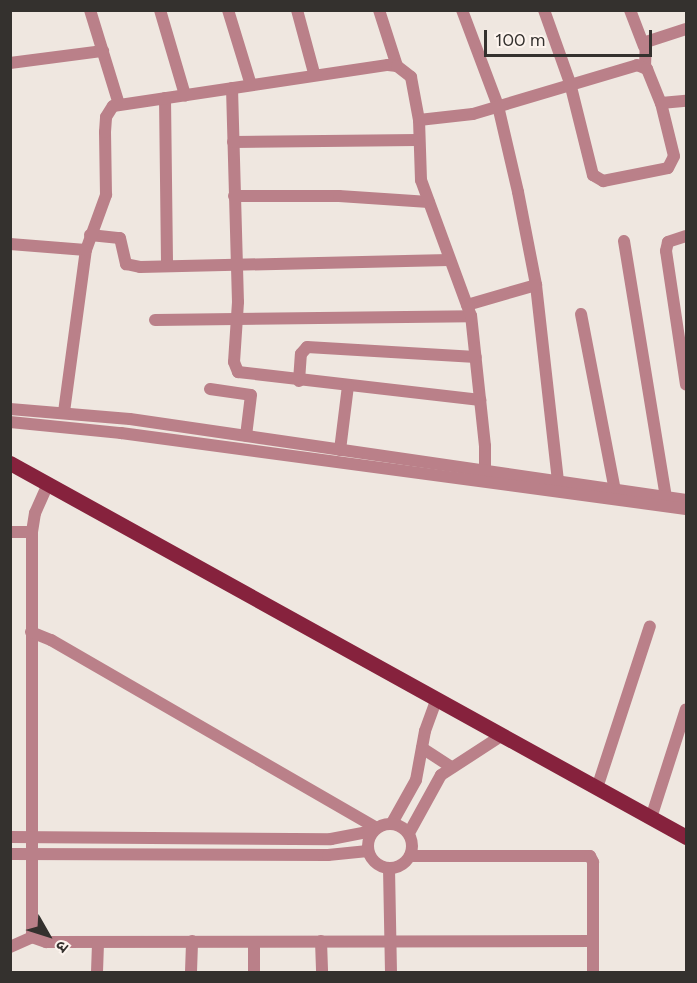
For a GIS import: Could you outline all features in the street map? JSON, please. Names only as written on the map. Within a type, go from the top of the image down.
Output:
[{"type":"main road","points":[[10,463],[687,837]]},
{"type":"street","points":[[90,10],[119,104]]},
{"type":"street","points":[[160,10],[185,95]]},
{"type":"street","points":[[228,10],[251,85]]},
{"type":"street","points":[[297,10],[314,73]]},
{"type":"street","points":[[379,10],[397,66],[411,77],[416,89],[419,120],[417,140],[429,202],[469,311],[476,357],[485,477]]},
{"type":"street","points":[[462,10],[498,106],[536,285],[558,482]]},
{"type":"street","points":[[544,10],[570,83],[590,170],[603,181],[661,171],[673,162],[661,103],[645,67],[644,46],[630,10]]},
{"type":"street","points":[[644,46],[649,40],[687,28]]},
{"type":"street","points":[[10,63],[103,51]]},
{"type":"street","points":[[419,120],[472,114],[570,83],[637,65],[645,67]]},
{"type":"street","points":[[64,412],[86,250],[106,195],[106,117],[109,110],[119,104],[251,85],[314,73],[397,66]]},
{"type":"street","points":[[232,88],[236,265],[234,362],[238,372],[299,381],[480,400]]},
{"type":"street","points":[[165,98],[167,266]]},
{"type":"street","points":[[661,103],[687,100]]},
{"type":"street","points":[[233,142],[417,140]]},
{"type":"street","points":[[234,196],[339,196],[429,202]]},
{"type":"street","points":[[90,235],[120,238],[124,243],[124,258],[130,266],[449,260]]},
{"type":"street","points":[[687,236],[668,242],[666,251],[687,385]]},
{"type":"street","points":[[624,241],[666,497]]},
{"type":"street","points":[[10,244],[86,250]]},
{"type":"street","points":[[155,321],[236,321],[469,311],[536,285]]},
{"type":"street","points":[[581,314],[615,490]]},
{"type":"street","points":[[299,381],[301,354],[307,346],[476,357]]},
{"type":"street","points":[[340,450],[348,386]]},
{"type":"street","points":[[210,388],[250,395],[246,436]]},
{"type":"street","points":[[10,409],[64,412],[246,436],[687,509]]},
{"type":"street","points":[[10,422],[121,433],[485,477],[558,482],[687,500]]},
{"type":"street","points":[[32,937],[29,837],[32,532],[35,513],[48,484]]},
{"type":"street","points":[[10,532],[32,532]]},
{"type":"street","points":[[597,788],[650,626]]},
{"type":"street","points":[[30,632],[51,640],[375,830]]},
{"type":"street","points":[[10,837],[331,839],[375,830],[392,823],[416,780],[422,748],[436,700]]},
{"type":"street","points":[[651,818],[687,709]]},
{"type":"street","points":[[409,833],[431,788],[450,766],[501,736]]},
{"type":"street","points":[[422,748],[450,766]]},
{"type":"street","points":[[368,851],[376,863],[389,868],[402,865],[410,856],[413,846],[409,833],[392,823]]},
{"type":"street","points":[[368,851],[375,830]]},
{"type":"street","points":[[10,854],[328,855],[368,851]]},
{"type":"street","points":[[410,856],[590,856],[593,862],[593,972]]},
{"type":"street","points":[[389,868],[391,972]]},
{"type":"street","points":[[10,947],[32,937],[45,942],[593,941]]},
{"type":"street","points":[[191,972],[192,941]]},
{"type":"street","points":[[321,941],[322,972]]},
{"type":"street","points":[[97,972],[98,942]]},
{"type":"street","points":[[254,942],[254,972]]}]
